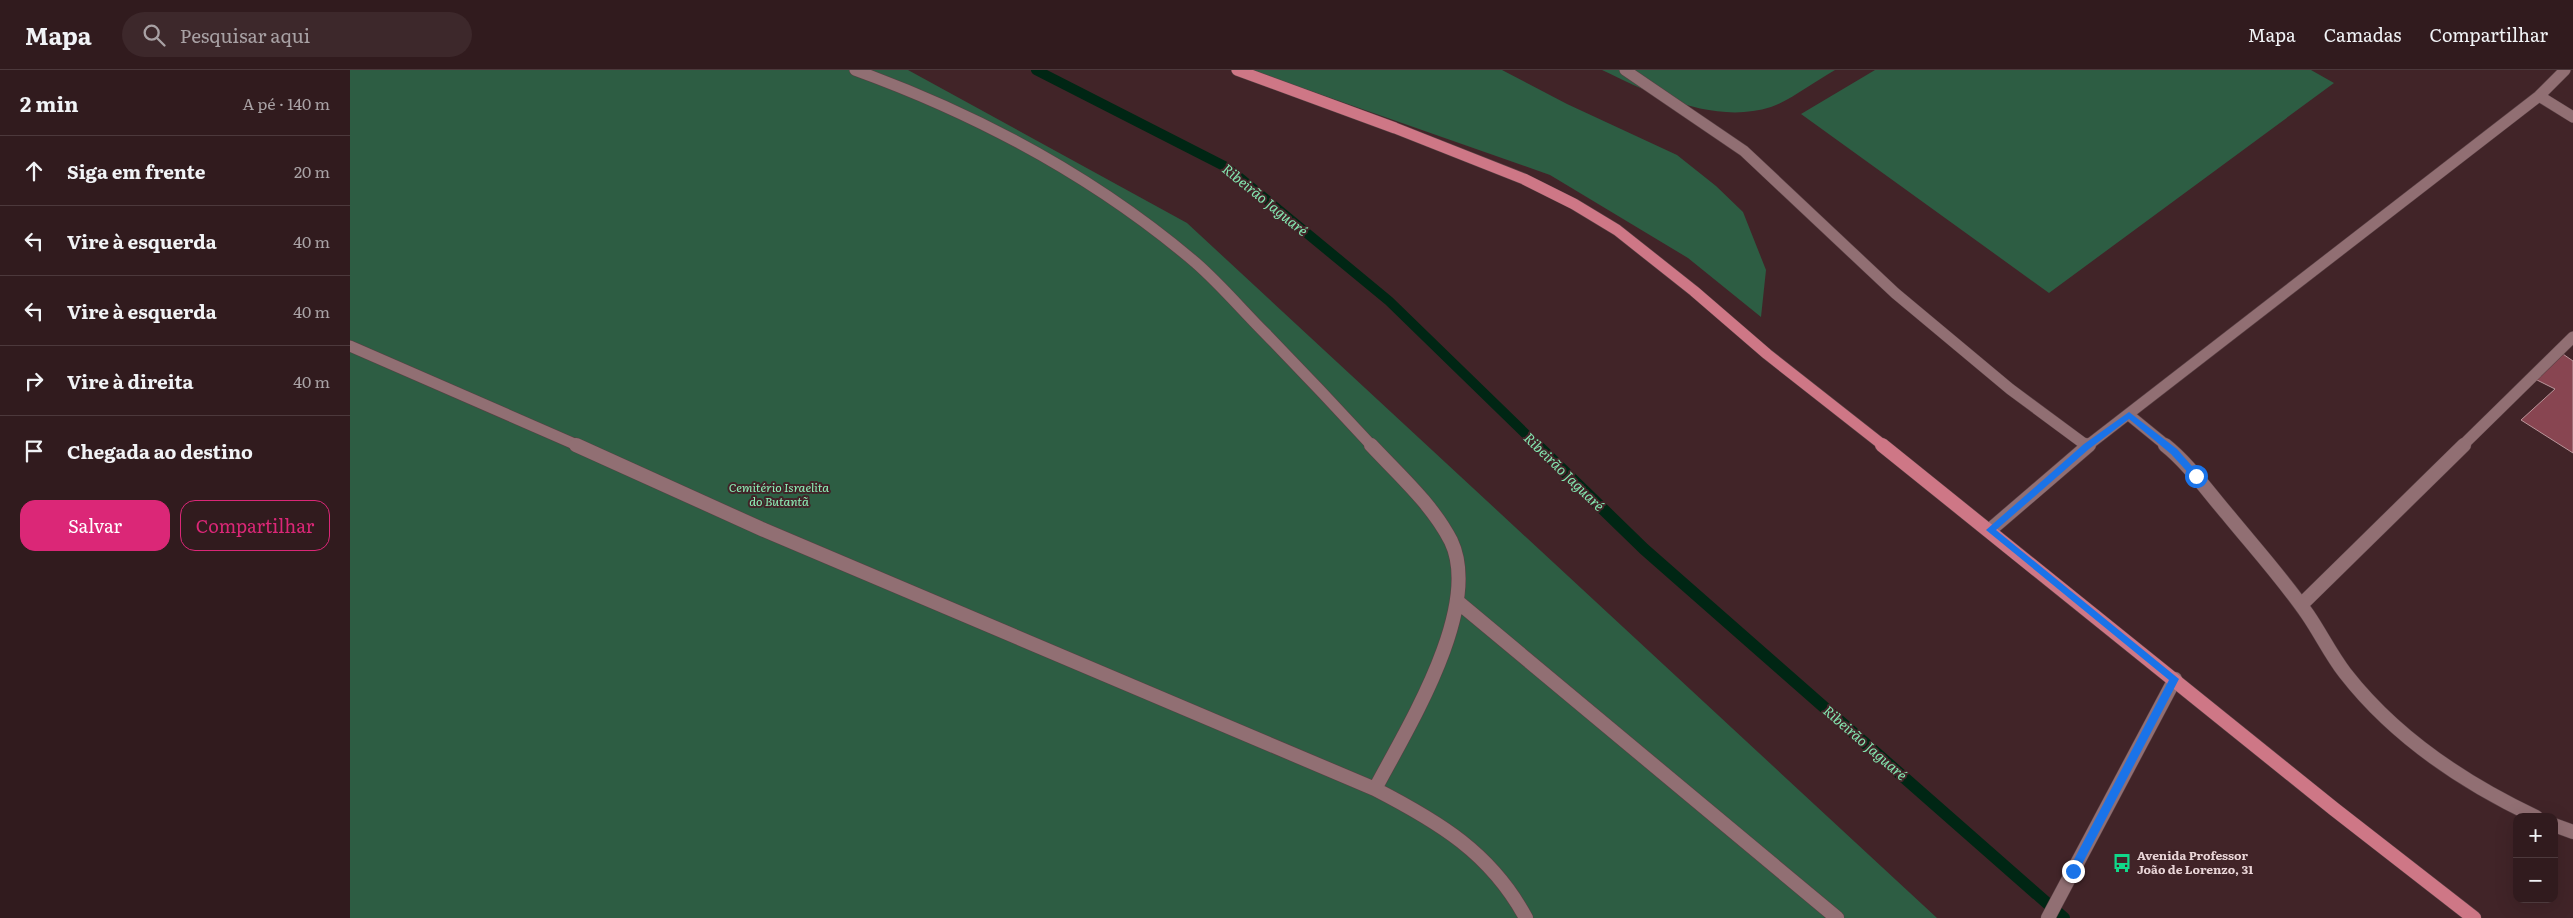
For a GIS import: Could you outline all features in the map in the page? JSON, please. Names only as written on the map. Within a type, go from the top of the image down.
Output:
[{"type":"main road","points":[[1237,70],[1395,128],[1524,179],[1617,230],[1694,291],[1767,354],[1990,530],[2334,809],[2474,918]]},
{"type":"street","points":[[855,70],[893,83],[958,110],[1007,135],[1085,181],[1161,235],[1200,266],[1335,405],[1426,506],[1446,532],[1456,553],[1458,602],[1444,653],[1375,789]]},
{"type":"street","points":[[1625,70],[1744,151],[1895,293],[2010,389],[2087,446]]},
{"type":"street","points":[[1990,530],[2087,446],[2539,96],[2565,70]]},
{"type":"street","points":[[2539,96],[2573,117]]},
{"type":"street","points":[[2300,605],[2573,337]]},
{"type":"street","points":[[350,346],[510,415],[764,530],[1375,789],[1433,819],[1479,853],[1516,896],[1526,918]]},
{"type":"street","points":[[2129,415],[2174,452],[2196,476],[2320,630],[2344,671],[2387,719],[2442,763],[2527,813]]},
{"type":"street","points":[[1458,602],[1837,918]]},
{"type":"street","points":[[2048,918],[2175,679]]},
{"type":"street","points":[[2558,826],[2572,831]]},
{"type":"green space","name":"Cemitério Israelita do Butantã","points":[[350,70],[908,70],[1187,223],[1937,918],[350,918]]},
{"type":"green space","points":[[1251,70],[1502,70],[1567,104],[1677,155],[1716,186],[1743,212],[1766,270],[1761,317],[1688,258],[1550,175]]},
{"type":"green space","points":[[1602,70],[1835,70],[1771,107],[1749,112],[1728,112],[1706,110],[1662,97]]},
{"type":"green space","points":[[1875,70],[2311,70],[2334,83],[2049,293],[1801,114]]},
{"type":"building","points":[[2560,352],[2573,361],[2573,453],[2521,420],[2555,389],[2537,380],[2543,367]]},
{"type":"waterway","name":"Ribeirão Jaguaré","points":[[1036,70],[1228,168],[1389,301],[1538,446]]},
{"type":"waterway","name":"Ribeirão Jaguaré","points":[[1537,445],[1644,549],[2064,918]]},
{"type":"place","name":"Avenida Professor João de Lorenzo, 31","points":[[2122,863]]},
{"type":"route","points":[[2073,871],[2175,679],[1990,530],[2087,446],[2129,415],[2174,452],[2196,476]]}]
